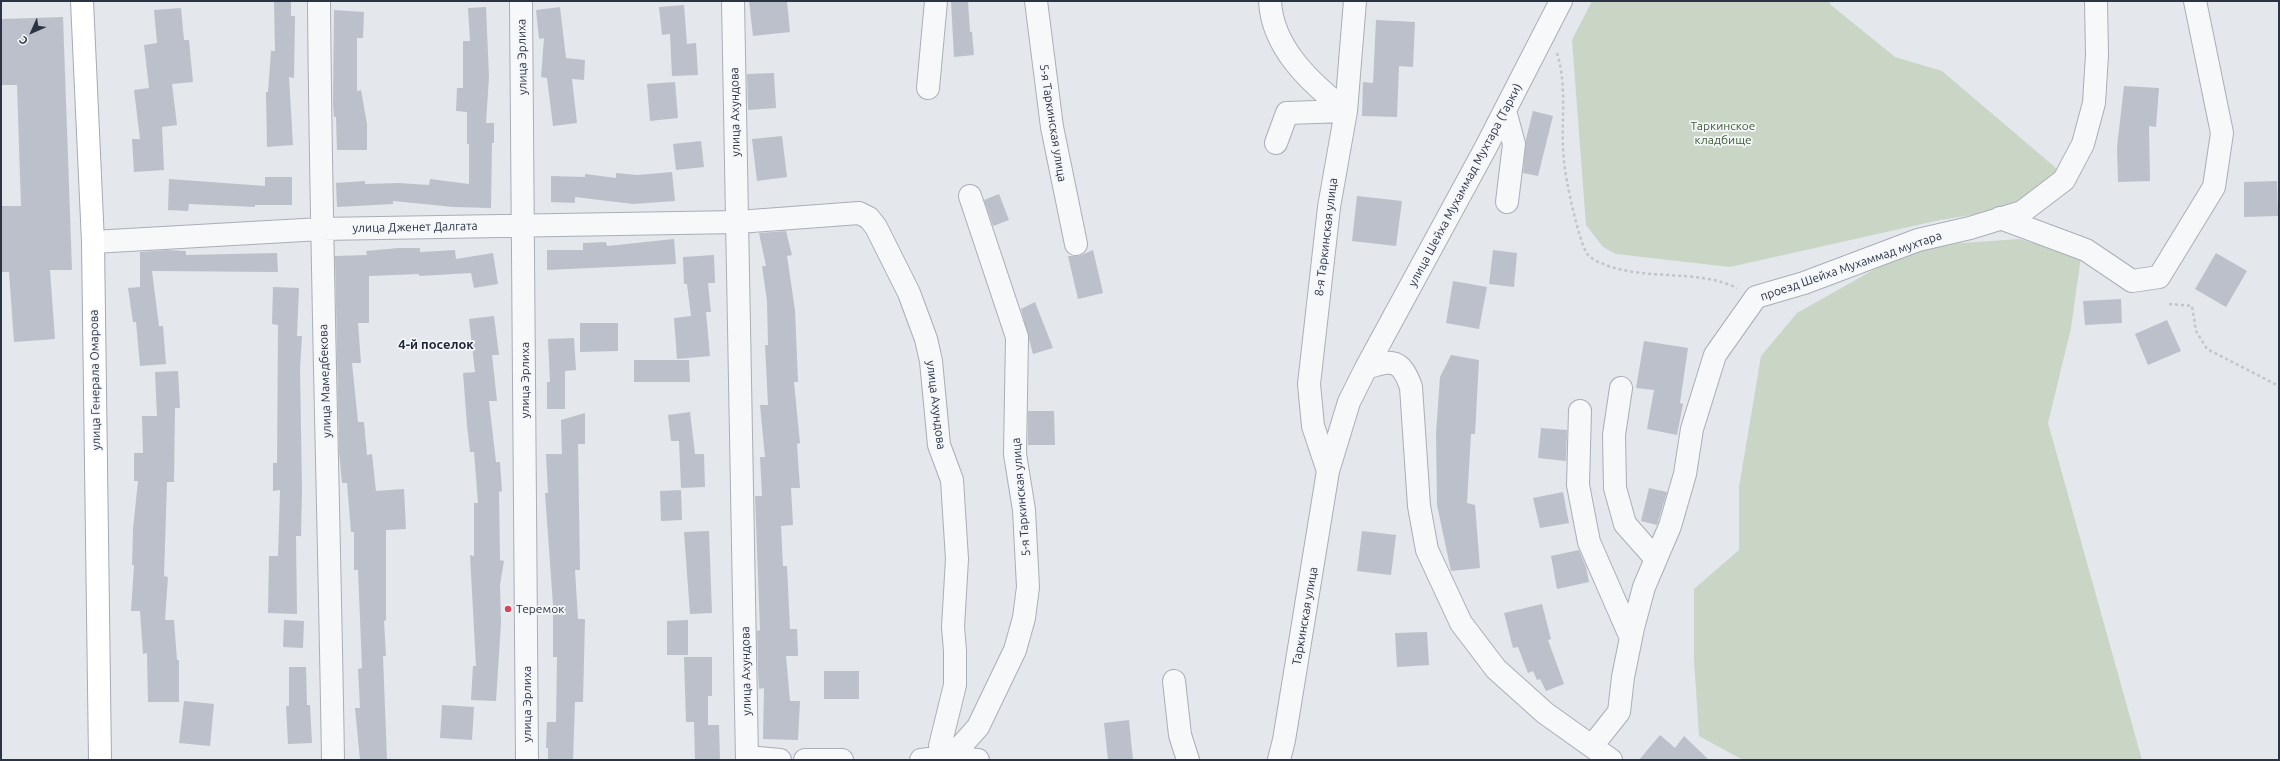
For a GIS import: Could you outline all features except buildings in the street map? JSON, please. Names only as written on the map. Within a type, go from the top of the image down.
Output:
[{"type":"main road","name":"улица Генерала Омарова","points":[[84,1],[94,242],[101,760]]},
{"type":"street","name":"улица Мамедбекова","points":[[319,1],[321,229],[333,760]]},
{"type":"street","name":"улица Эрлиха","points":[[521,1],[524,225],[527,760]]},
{"type":"street","name":"улица Ахундова","points":[[733,1],[747,759]]},
{"type":"street","points":[[928,88],[936,1]]},
{"type":"street","name":"5-я Таркинская улица","points":[[1036,1],[1052,127],[1076,244]]},
{"type":"street","points":[[1270,1],[1271,14],[1280,40],[1297,64],[1346,111]]},
{"type":"street","name":"8-я Таркинская улица","points":[[1328,472],[1313,426],[1309,384],[1329,207],[1346,111],[1355,1]]},
{"type":"street","name":"улица Шейха Мухаммад Мухтара (Тарки)","points":[[1328,472],[1349,402],[1561,1]]},
{"type":"street","name":"проезд Шейха Мухаммад мухтара","points":[[1592,746],[1619,712],[1631,638],[1644,586],[1670,526],[1683,482],[1692,429],[1715,355],[1756,296],[1804,283],[1918,240],[2022,212],[2064,180],[2083,144],[2094,104],[2097,56],[2096,1]]},
{"type":"street","points":[[2000,218],[2086,250],[2132,281],[2159,277],[2214,187],[2222,134],[2195,1]]},
{"type":"street","points":[[1276,143],[1287,113],[1346,111]]},
{"type":"street","points":[[1504,111],[1514,144],[1507,202]]},
{"type":"street","name":"5-я Таркинская улица","points":[[945,757],[961,746],[982,720],[1015,650],[1024,618],[1028,587],[1024,510],[1015,454],[1017,337],[970,196]]},
{"type":"street","name":"улица Ахундова","points":[[738,222],[859,213],[869,218],[876,227],[909,293],[926,339],[931,361],[939,445],[952,480],[956,526],[957,559],[953,627],[955,686],[940,746],[945,757]]},
{"type":"street","name":"улица Дженет Далгата","points":[[94,242],[321,229],[738,222]]},
{"type":"street","points":[[1366,368],[1382,363],[1393,363],[1405,370],[1411,387],[1417,484],[1427,550],[1461,623],[1496,669],[1545,712],[1611,760]]},
{"type":"street","points":[[1621,388],[1614,435],[1615,488],[1625,524],[1656,558]]},
{"type":"street","points":[[1580,411],[1578,485],[1589,542],[1631,638]]},
{"type":"street","name":"Таркинская улица","points":[[1279,760],[1284,740],[1328,472]]},
{"type":"street","points":[[1174,682],[1180,735],[1188,760]]},
{"type":"street","name":"5-я Таркинская улица","points":[[922,760],[945,757],[978,760]]},
{"type":"street","points":[[747,759],[780,760]]},
{"type":"street","points":[[805,760],[842,760]]},
{"type":"path","points":[[1549,26],[1563,73],[1564,162],[1577,225],[1588,254],[1600,263],[1639,273],[1724,282],[1756,296]]},
{"type":"path","points":[[2169,304],[2192,306],[2196,331],[2207,349],[2279,386]]},
{"type":"green space","name":"Таркинское кладбище","points":[[1592,1],[1829,1],[1831,5],[1895,57],[1942,71],[2063,174],[2017,208],[1940,220],[1730,267],[1616,254],[1603,247],[1586,225],[1572,40]]},
{"type":"green space","points":[[2019,239],[2081,257],[2071,328],[2048,423],[2142,760],[1743,760],[1699,736],[1694,660],[1694,589],[1739,550],[1739,487],[1761,356],[1797,313],[1898,256],[1934,245]]},
{"type":"place","name":"Теремок","points":[[508,609]]},
{"type":"district","name":"4-й поселок","points":[[436,345]]}]
